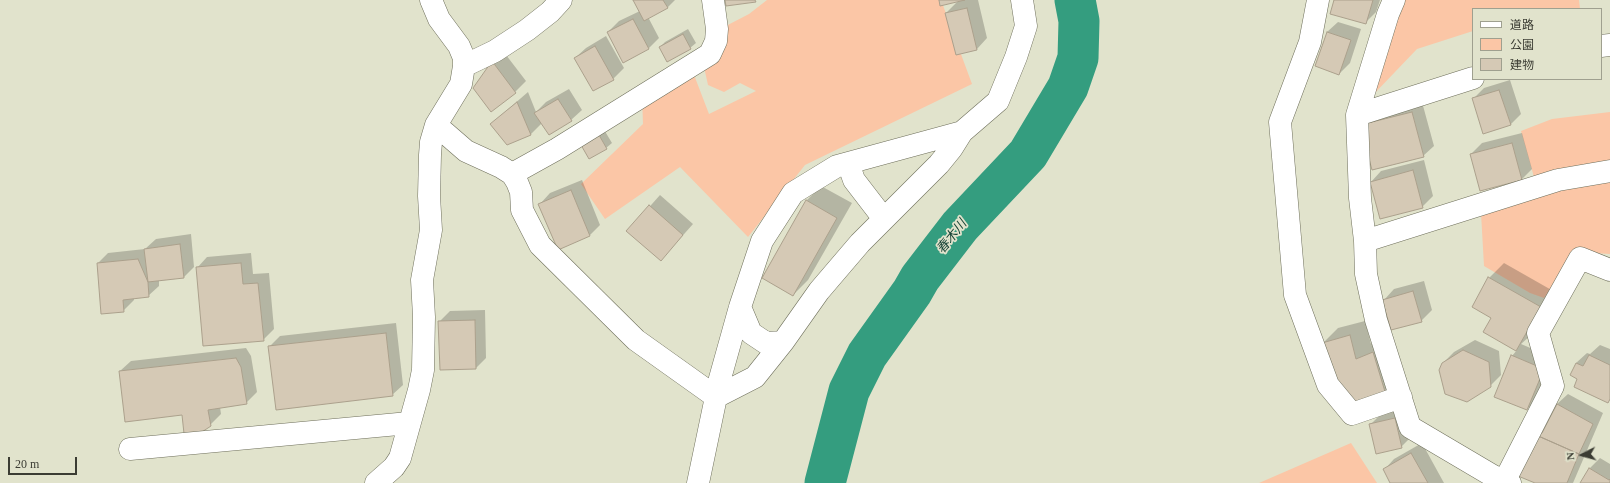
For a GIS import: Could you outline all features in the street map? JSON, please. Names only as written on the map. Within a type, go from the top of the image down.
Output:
[{"type":"street","points":[[376,483],[394,466],[400,458],[423,370],[424,317],[422,280],[431,230],[431,142],[436,125],[461,84],[464,66],[464,58],[459,46],[439,19],[431,0]]},
{"type":"street","points":[[464,66],[495,51],[527,30],[550,12],[561,0]]},
{"type":"street","points":[[512,174],[557,149],[710,54],[716,41],[717,29],[713,0]]},
{"type":"street","points":[[716,397],[755,377],[819,291],[860,243],[939,164],[952,148],[962,132],[998,101],[1016,57],[1026,26],[1022,0]]},
{"type":"street","points":[[1318,0],[1310,42],[1280,122],[1295,295],[1328,385],[1352,414],[1401,398]]},
{"type":"street","points":[[1394,0],[1388,14],[1357,115],[1360,198],[1365,241],[1366,274],[1376,320],[1410,427],[1493,476],[1507,482],[1553,386],[1538,334],[1580,258],[1610,270]]},
{"type":"street","points":[[1357,115],[1472,78]]},
{"type":"street","points":[[436,125],[466,151],[512,174],[521,192],[522,210],[540,245],[636,340],[716,397]]},
{"type":"street","points":[[698,483],[716,397],[740,307],[762,241],[793,193],[837,166],[962,132]]},
{"type":"street","points":[[848,163],[854,180],[884,219]]},
{"type":"street","points":[[1365,241],[1558,180],[1610,171]]},
{"type":"street","points":[[740,307],[751,333],[766,343],[782,342]]},
{"type":"street","points":[[130,448],[409,423]]},
{"type":"green space","points":[[767,0],[941,0],[972,84],[805,165],[748,237],[680,167],[605,219],[581,184],[643,124],[642,95],[691,67],[709,114],[756,91],[740,83],[724,92],[708,85],[704,67],[722,28],[749,14]]},
{"type":"green space","points":[[1400,0],[1579,0],[1580,8],[1472,8],[1472,31],[1417,49],[1372,96]]},
{"type":"green space","points":[[1610,112],[1610,165],[1534,177],[1521,131],[1552,119]]},
{"type":"green space","points":[[1610,179],[1610,254],[1578,252],[1544,298],[1530,293],[1484,266],[1481,213],[1544,190]]},
{"type":"green space","points":[[1351,443],[1377,483],[1259,483]]},
{"type":"building","points":[[633,0],[663,0],[668,8],[644,21]]},
{"type":"building","points":[[725,0],[755,0],[756,2],[726,6]]},
{"type":"building","points":[[939,0],[965,0],[940,6]]},
{"type":"building","points":[[1334,0],[1373,0],[1366,24],[1330,14]]},
{"type":"building","points":[[967,8],[977,50],[956,55],[945,13]]},
{"type":"building","points":[[633,19],[649,49],[623,63],[607,32]]},
{"type":"building","points":[[1327,32],[1351,40],[1339,75],[1315,66]]},
{"type":"building","points":[[683,34],[691,49],[667,62],[659,47]]},
{"type":"building","points":[[595,46],[614,80],[593,91],[574,58]]},
{"type":"building","points":[[492,61],[516,93],[491,112],[473,88]]},
{"type":"building","points":[[1499,90],[1511,125],[1483,134],[1472,98]]},
{"type":"building","points":[[558,99],[572,121],[549,135],[534,113]]},
{"type":"building","points":[[517,102],[531,135],[507,145],[490,124]]},
{"type":"building","points":[[1412,112],[1424,157],[1372,170],[1360,125]]},
{"type":"building","points":[[595,128],[607,149],[589,159],[577,138]]},
{"type":"building","points":[[1512,143],[1522,180],[1480,191],[1470,154]]},
{"type":"building","points":[[1413,170],[1423,208],[1380,219],[1370,182]]},
{"type":"building","points":[[571,190],[590,236],[558,250],[538,204]]},
{"type":"building","points":[[806,200],[837,218],[793,296],[762,278]]},
{"type":"building","points":[[649,205],[683,235],[661,261],[626,231]]},
{"type":"building","points":[[180,244],[184,278],[148,282],[144,249]]},
{"type":"building","points":[[138,259],[148,282],[149,297],[123,300],[124,312],[101,314],[97,263]]},
{"type":"building","points":[[241,263],[243,284],[258,283],[264,341],[203,346],[196,267]]},
{"type":"building","points":[[1488,277],[1541,307],[1516,351],[1483,332],[1491,318],[1472,307]]},
{"type":"building","points":[[1413,291],[1422,322],[1391,330],[1382,300]]},
{"type":"building","points":[[475,320],[476,369],[440,370],[438,321]]},
{"type":"building","points":[[386,333],[393,396],[276,410],[268,346]]},
{"type":"building","points":[[1350,335],[1356,359],[1373,352],[1386,395],[1360,405],[1344,397],[1322,343]]},
{"type":"building","points":[[1463,350],[1489,362],[1491,387],[1467,402],[1445,394],[1439,370],[1442,363]]},
{"type":"building","points":[[1511,355],[1544,369],[1527,410],[1494,397]]},
{"type":"building","points":[[1589,355],[1610,365],[1610,399],[1608,403],[1574,387],[1577,379],[1570,375],[1576,363],[1583,366]]},
{"type":"building","points":[[236,358],[241,367],[247,404],[208,410],[211,426],[185,443],[182,415],[125,422],[119,371]]},
{"type":"building","points":[[1557,404],[1593,424],[1579,454],[1536,435],[1542,433]]},
{"type":"building","points":[[1395,418],[1402,448],[1376,454],[1369,424]]},
{"type":"building","points":[[1536,435],[1579,454],[1567,483],[1535,483],[1518,476]]},
{"type":"building","points":[[1411,453],[1428,483],[1390,483],[1383,469]]},
{"type":"building","points":[[1589,468],[1609,480],[1610,479],[1610,483],[1580,483]]},
{"type":"waterway","name":"春木川","points":[[825,483],[849,391],[867,355],[912,292],[920,278],[960,226],[1028,154],[1068,87],[1078,58],[1079,21],[1075,0]]}]
